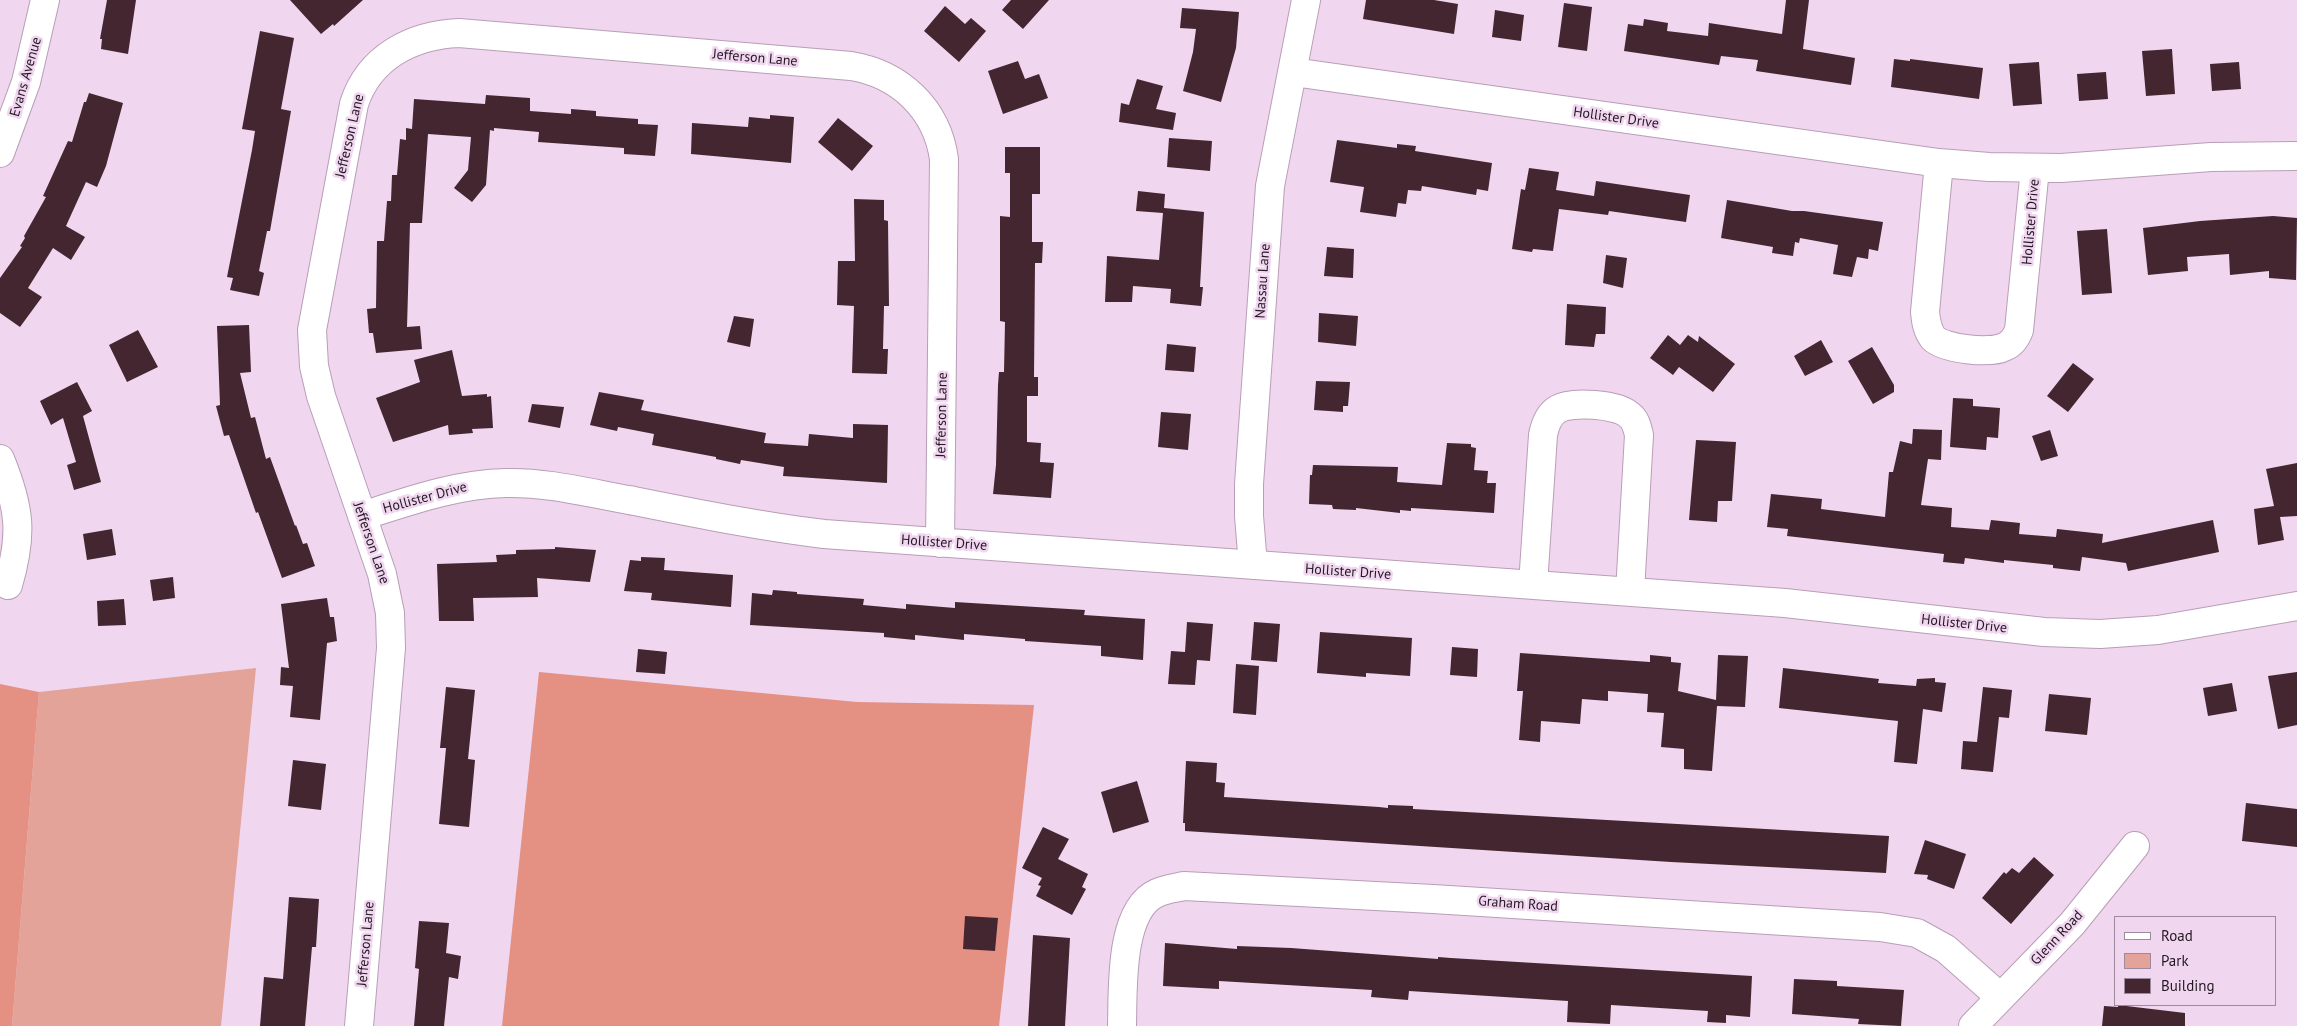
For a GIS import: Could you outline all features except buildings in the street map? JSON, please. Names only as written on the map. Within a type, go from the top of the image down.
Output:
[{"type":"street","name":"Evans Avenue","points":[[0,153],[26,82],[45,0]]},
{"type":"street","name":"Nassau Lane","points":[[1253,565],[1249,516],[1249,484],[1268,207],[1275,156],[1306,0]]},
{"type":"street","name":"Jefferson Lane","points":[[359,1026],[391,648],[390,614],[386,587],[322,402],[312,348],[314,314],[354,104],[361,87],[379,63],[395,50],[427,37],[459,33],[851,66],[890,78],[913,96],[925,110],[938,132],[944,159],[940,543]]},
{"type":"street","name":"Hollister Drive","points":[[1293,72],[1938,163],[2035,168],[2211,157],[2297,156]]},
{"type":"street","name":"Hollister Drive","points":[[1938,163],[1925,312],[1927,327],[1933,338],[1948,346],[1987,350],[2006,347],[2014,340],[2019,330],[2035,168]]},
{"type":"street","points":[[1533,585],[1543,435],[1546,423],[1555,411],[1563,407],[1577,405],[1616,408],[1626,412],[1634,419],[1640,435],[1630,592]]},
{"type":"street","points":[[0,459],[16,504],[18,523],[16,551],[8,585]]},
{"type":"street","name":"Hollister Drive","points":[[362,516],[430,494],[458,488],[488,484],[528,484],[562,488],[803,532],[1786,604],[2023,630],[2073,633],[2158,630],[2297,606]]},
{"type":"street","name":"Glenn Road","points":[[1973,1026],[2072,924],[2135,846]]},
{"type":"street","name":"Graham Road","points":[[1122,1026],[1126,947],[1135,913],[1156,893],[1184,886],[1433,899],[1880,927],[1917,933],[1946,949],[2000,997]]},
{"type":"green space","points":[[256,668],[221,1026],[12,1026],[39,692]]},
{"type":"shaded area","points":[[539,672],[857,702],[1034,705],[999,1026],[502,1026]]},
{"type":"shaded area","points":[[0,684],[39,692],[12,1026],[0,1026]]}]
